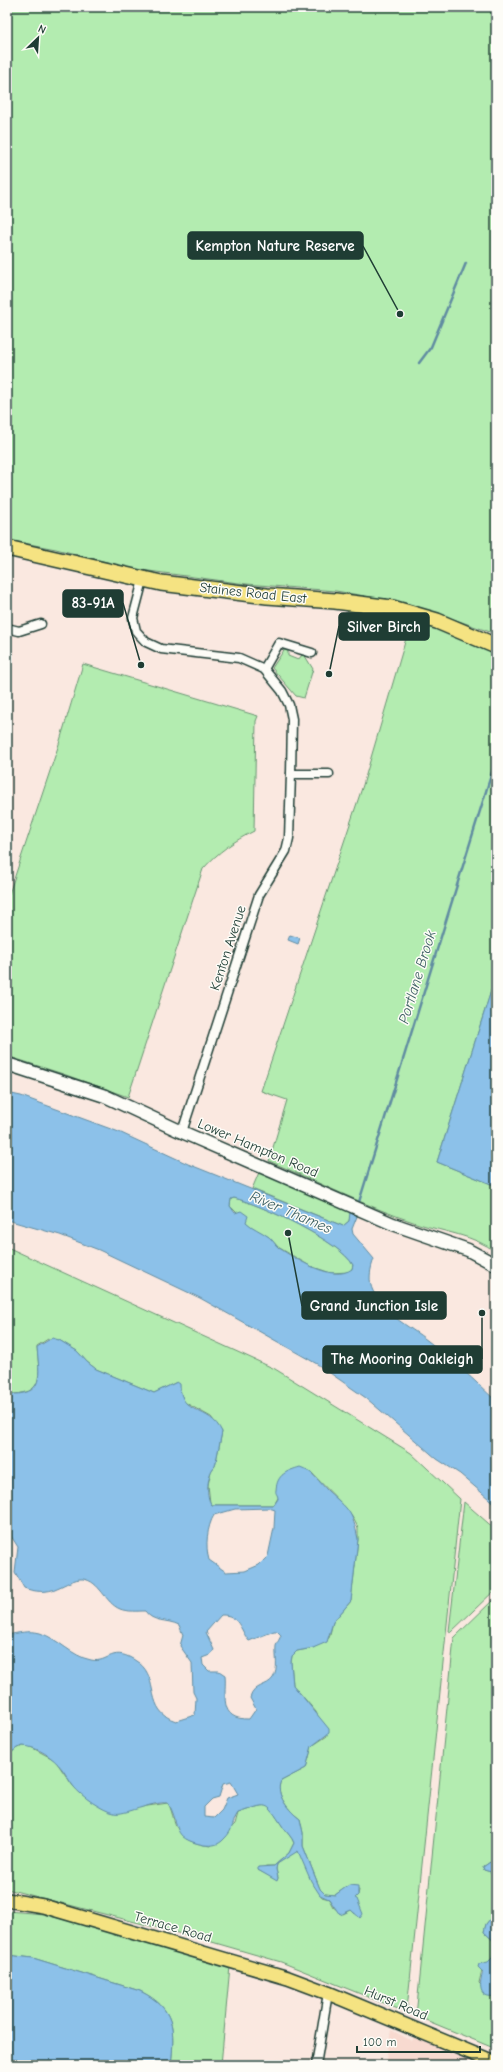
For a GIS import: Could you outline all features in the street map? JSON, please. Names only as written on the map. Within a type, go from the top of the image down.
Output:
[{"type":"highway","name":"Staines Road East","points":[[7,548],[143,580],[267,596],[392,608],[437,621],[496,646]]},
{"type":"main road","name":"Terrace Road","points":[[7,1900],[36,1904],[162,1940],[272,1973],[328,1993]]},
{"type":"main road","name":"Hurst Road","points":[[328,1993],[496,2063]]},
{"type":"street","name":"Kenton Avenue","points":[[143,580],[133,618],[136,631],[146,642],[161,649],[239,658],[264,669],[282,691],[289,705],[292,719],[289,838],[286,851],[259,895],[182,1132]]},
{"type":"street","points":[[7,628],[19,631],[41,624]]},
{"type":"street","points":[[264,669],[279,643],[312,653]]},
{"type":"street","points":[[291,774],[330,774]]},
{"type":"street","name":"Lower Hampton Road","points":[[7,1064],[105,1096],[182,1132],[407,1230],[468,1250],[496,1265]]},
{"type":"street","points":[[316,2065],[328,1993]]},
{"type":"shaded area","points":[[391,2030],[412,2041],[414,2037],[475,2062],[473,2065],[385,2065]]},
{"type":"green space","points":[[7,7],[496,7],[496,634],[410,604],[336,591],[246,584],[134,569],[56,549],[7,540]]},
{"type":"green space","points":[[412,618],[496,652],[496,975],[437,1162],[496,1186],[496,1252],[469,1238],[419,1224],[381,1210],[269,1161],[287,1100],[261,1091],[363,785]]},
{"type":"green space","points":[[284,650],[288,651],[288,656],[298,660],[302,655],[305,656],[313,669],[304,698],[296,696],[272,668]]},
{"type":"green space","points":[[83,664],[258,716],[256,721],[254,831],[227,847],[214,857],[203,869],[128,1097],[7,1056],[7,900],[59,744]]},
{"type":"green space","points":[[260,1170],[351,1211],[349,1221],[343,1226],[252,1189]]},
{"type":"green space","points":[[234,1198],[280,1216],[317,1235],[346,1256],[353,1265],[352,1269],[349,1272],[331,1273],[310,1266],[278,1247],[269,1237],[251,1227],[230,1206],[231,1199]]},
{"type":"green space","points":[[7,1247],[275,1369],[411,1453],[460,1499],[407,2009],[398,2009],[281,1962],[205,1940],[7,1889],[7,1756],[17,1748],[29,1746],[55,1760],[73,1786],[134,1808],[168,1803],[180,1832],[192,1842],[210,1846],[235,1824],[238,1813],[256,1807],[266,1806],[273,1812],[294,1843],[289,1853],[274,1866],[266,1866],[258,1870],[277,1880],[277,1864],[298,1850],[322,1897],[329,1899],[333,1907],[343,1914],[351,1910],[355,1914],[354,1898],[358,1895],[359,1890],[344,1889],[335,1895],[325,1894],[320,1889],[303,1846],[303,1833],[300,1819],[284,1802],[281,1797],[279,1786],[281,1781],[306,1768],[312,1746],[327,1736],[316,1712],[293,1685],[291,1662],[292,1656],[297,1651],[313,1648],[329,1638],[333,1622],[351,1601],[358,1539],[358,1529],[355,1522],[345,1508],[312,1473],[279,1496],[274,1505],[212,1505],[210,1503],[208,1485],[211,1471],[215,1466],[222,1432],[211,1417],[184,1402],[177,1382],[154,1393],[96,1369],[77,1351],[59,1340],[48,1339],[37,1346],[39,1375],[34,1387],[28,1391],[7,1394]]},
{"type":"green space","points":[[464,1502],[496,1530],[496,1589],[451,1632],[449,1631]]},
{"type":"green space","points":[[496,1597],[496,1858],[483,1867],[484,1870],[491,1872],[496,1877],[496,1912],[486,1924],[484,1932],[496,1943],[496,1954],[482,1970],[479,1983],[493,1997],[496,1996],[496,2049],[416,2016],[454,1638]]},
{"type":"green space","points":[[7,1911],[44,1914],[230,1966],[221,2065],[171,2065],[173,2041],[170,2021],[166,2012],[160,2005],[140,1991],[33,1958],[7,1955]]},
{"type":"water","points":[[290,935],[300,938],[298,944],[288,940]]},
{"type":"water","points":[[496,975],[496,1186],[437,1162]]},
{"type":"water","name":"River Thames","points":[[7,1093],[21,1096],[119,1132],[188,1164],[343,1226],[349,1221],[350,1212],[358,1214],[352,1229],[353,1234],[374,1259],[371,1267],[371,1287],[383,1307],[446,1355],[496,1401],[496,1505],[460,1474],[437,1459],[366,1398],[317,1364],[200,1298],[99,1250],[60,1235],[7,1220]],"holes":[[[234,1198],[280,1216],[317,1235],[346,1256],[353,1265],[352,1269],[344,1273],[325,1271],[315,1268],[286,1253],[269,1237],[246,1222],[248,1216],[241,1211],[235,1213],[230,1206],[231,1199]]]},
{"type":"water","points":[[52,1338],[59,1340],[77,1351],[96,1369],[154,1393],[177,1382],[180,1384],[181,1394],[185,1402],[190,1407],[210,1418],[217,1424],[222,1432],[215,1466],[210,1474],[208,1486],[208,1497],[212,1505],[274,1505],[278,1499],[276,1491],[278,1480],[287,1472],[300,1467],[309,1471],[316,1477],[349,1511],[354,1522],[358,1539],[351,1601],[333,1622],[327,1642],[313,1648],[297,1651],[292,1656],[291,1662],[293,1685],[329,1729],[329,1733],[312,1746],[306,1768],[281,1781],[279,1786],[281,1797],[284,1802],[300,1819],[303,1833],[303,1846],[320,1889],[325,1894],[335,1895],[349,1885],[358,1886],[358,1895],[355,1898],[357,1899],[363,1914],[360,1918],[351,1910],[340,1915],[329,1899],[320,1895],[311,1881],[298,1851],[277,1864],[277,1881],[258,1870],[258,1867],[274,1866],[289,1853],[294,1843],[273,1812],[265,1806],[256,1807],[238,1813],[230,1832],[220,1843],[215,1845],[204,1845],[186,1839],[181,1835],[168,1803],[154,1804],[118,1813],[109,1812],[92,1803],[77,1791],[58,1765],[45,1753],[34,1748],[23,1746],[17,1748],[7,1756],[7,1635],[28,1632],[40,1633],[53,1639],[77,1655],[91,1660],[103,1659],[117,1654],[130,1657],[139,1663],[145,1670],[149,1677],[156,1702],[160,1710],[166,1716],[176,1721],[195,1715],[196,1698],[193,1692],[192,1663],[180,1646],[183,1635],[179,1625],[156,1619],[148,1615],[145,1611],[129,1611],[120,1609],[110,1602],[94,1584],[83,1579],[70,1582],[53,1590],[36,1591],[24,1588],[15,1572],[18,1547],[11,1536],[10,1521],[7,1516],[7,1394],[20,1394],[34,1387],[39,1375],[37,1347]],"holes":[[[269,1508],[275,1510],[274,1528],[268,1556],[259,1565],[245,1571],[226,1572],[209,1560],[207,1537],[214,1515],[235,1509]],[[221,1615],[227,1615],[235,1620],[249,1641],[274,1631],[277,1631],[281,1635],[276,1646],[275,1674],[270,1681],[257,1688],[252,1693],[250,1698],[256,1709],[249,1719],[239,1718],[232,1715],[226,1704],[225,1675],[219,1671],[209,1671],[203,1665],[202,1658],[210,1655],[214,1650],[206,1632]],[[231,1782],[238,1794],[227,1798],[222,1810],[214,1818],[204,1817],[204,1807],[212,1799],[219,1797],[223,1784]]]},
{"type":"water","points":[[496,1858],[496,1877],[491,1872],[484,1870],[483,1867]]},
{"type":"water","points":[[496,1912],[496,1943],[484,1932],[486,1924]]},
{"type":"water","points":[[496,1954],[496,1996],[490,1996],[483,1993],[481,1990],[483,1972],[478,1967],[479,1964],[488,1962]]},
{"type":"water","points":[[7,1955],[33,1958],[140,1991],[152,1998],[166,2012],[170,2021],[173,2041],[171,2065],[7,2065]]},
{"type":"waterway","points":[[419,363],[431,347],[466,263]]},
{"type":"waterway","name":"Portlane Brook","points":[[359,1202],[496,759]]},
{"type":"place","name":"Kempton Nature Reserve","points":[[400,314]]},
{"type":"place","name":"83-91A","points":[[141,665]]},
{"type":"place","name":"Silver Birch","points":[[329,674]]},
{"type":"place","name":"Grand Junction Isle","points":[[288,1233]]},
{"type":"place","name":"The Mooring Oakleigh","points":[[482,1313]]}]
